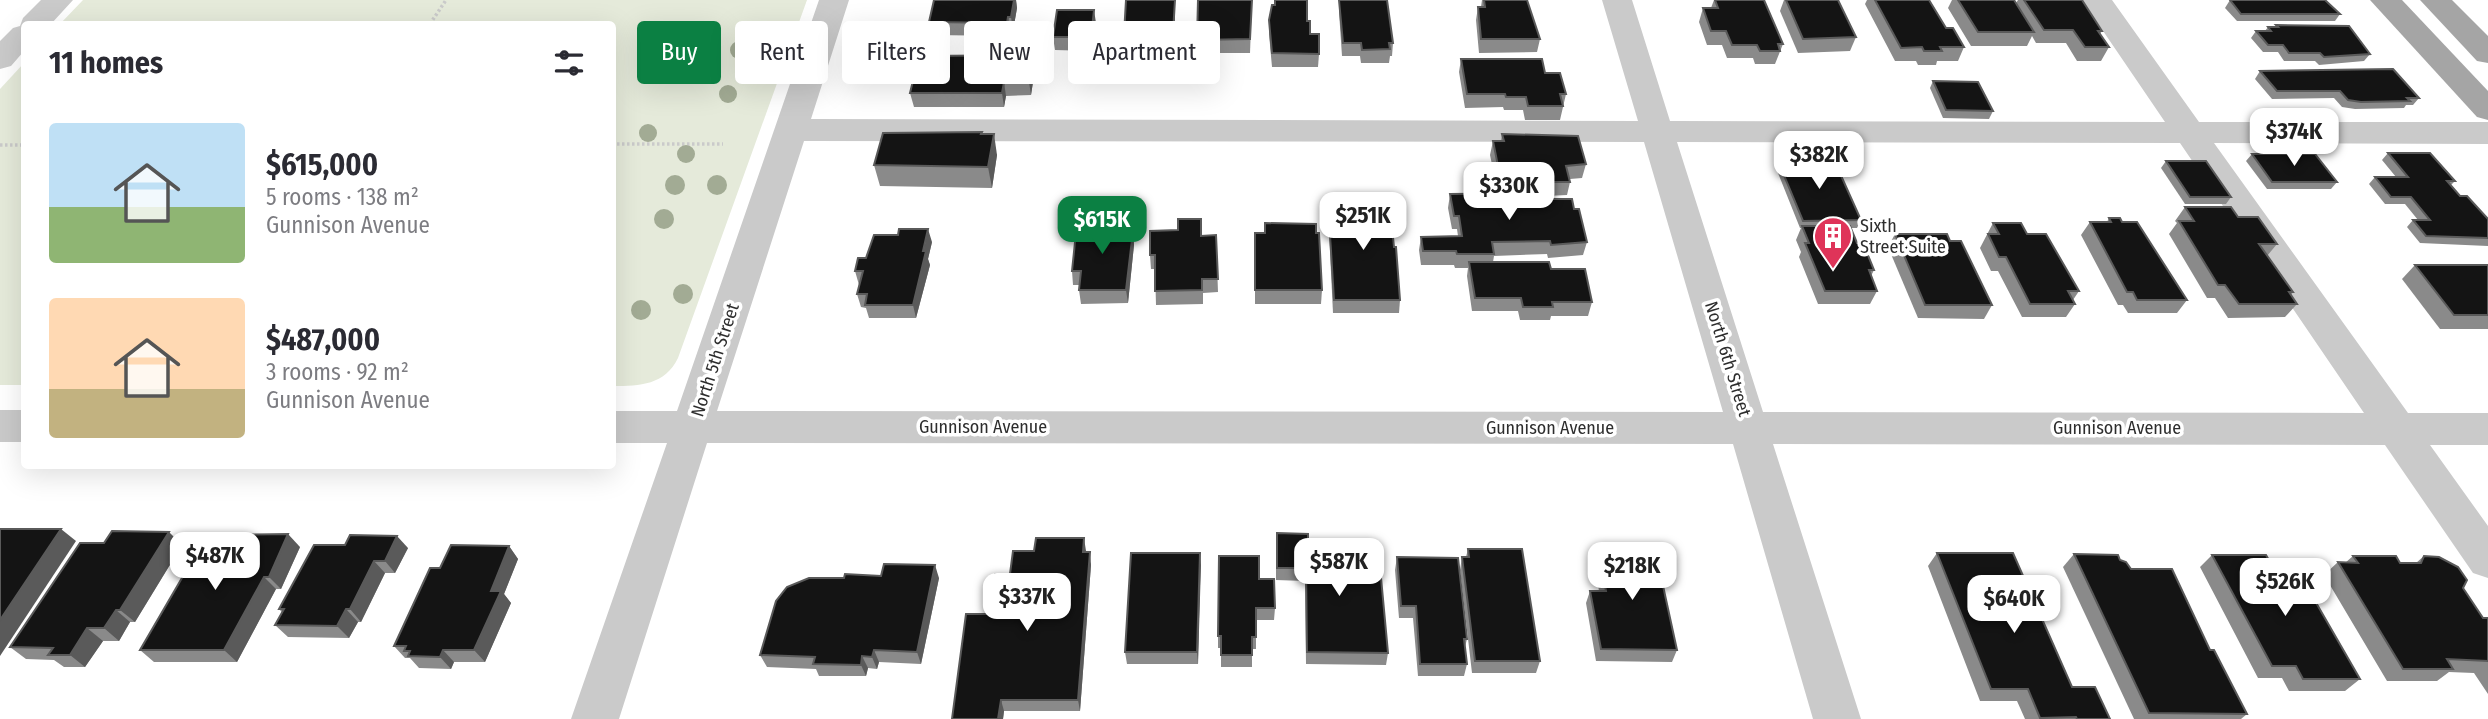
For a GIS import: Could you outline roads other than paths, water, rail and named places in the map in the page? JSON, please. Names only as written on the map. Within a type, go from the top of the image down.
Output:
[{"type":"main road","points":[[2385,0],[2488,110]]},
{"type":"main road","points":[[2435,0],[2488,54]]},
{"type":"street","points":[[37,21],[58,0]]},
{"type":"street","name":"North 5th Street","points":[[595,719],[834,0]]},
{"type":"street","name":"North 6th Street","points":[[1617,0],[1837,719]]},
{"type":"street","points":[[2097,0],[2488,560]]},
{"type":"street","points":[[0,59],[21,37]]},
{"type":"street","points":[[791,130],[2488,134]]},
{"type":"street","points":[[0,426],[21,426]]},
{"type":"street","name":"Gunnison Avenue","points":[[616,427],[2488,429]]},
{"type":"place","name":"Sixth Street Suite","points":[[1833,270]]}]
